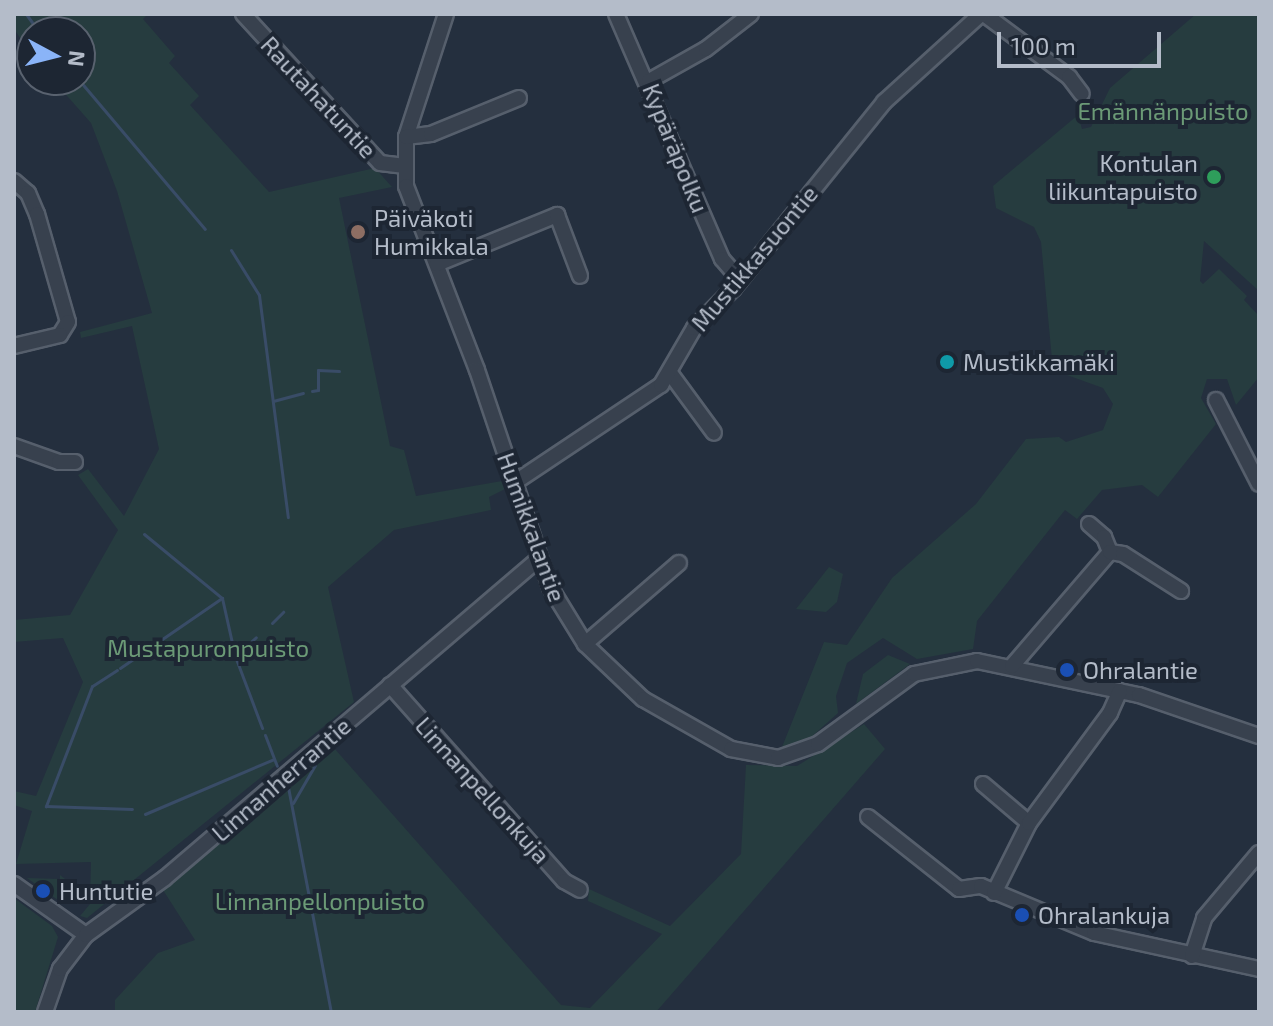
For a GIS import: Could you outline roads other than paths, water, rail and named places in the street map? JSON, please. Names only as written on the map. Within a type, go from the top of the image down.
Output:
[{"type":"street","name":"Rautahatuntie","points":[[243,14],[379,163],[403,166]]},
{"type":"street","name":"Humikkalantie","points":[[446,14],[406,137],[403,166],[409,197],[437,264],[538,559],[585,644],[665,715],[744,754],[778,758],[803,752],[901,681],[936,666],[968,661],[1012,666],[1120,691],[1259,736]]},
{"type":"street","name":"Kypäräpolku","points":[[616,14],[649,81],[722,259],[740,280]]},
{"type":"street","points":[[649,81],[706,49],[751,14]]},
{"type":"street","points":[[983,14],[1069,77],[1082,94]]},
{"type":"street","name":"Mustikkasuontie","points":[[514,483],[652,391],[670,373],[688,337],[740,280],[884,102],[983,14]]},
{"type":"street","points":[[406,137],[431,134],[519,98]]},
{"type":"street","points":[[14,181],[28,193],[37,214],[68,322],[60,335],[14,346]]},
{"type":"street","points":[[437,264],[557,215],[580,276]]},
{"type":"street","points":[[670,373],[714,433]]},
{"type":"street","points":[[1216,400],[1259,484]]},
{"type":"street","points":[[14,446],[59,462],[75,462]]},
{"type":"street","points":[[1089,524],[1104,537],[1110,552]]},
{"type":"street","points":[[1110,552],[1123,554],[1181,591]]},
{"type":"street","points":[[1012,666],[1110,552]]},
{"type":"street","name":"Linnanherrantie","points":[[45,1012],[60,969],[86,935],[165,878],[538,559]]},
{"type":"street","points":[[585,644],[679,563]]},
{"type":"street","name":"Linnanpellonkuja","points":[[390,685],[564,881],[580,890]]},
{"type":"street","points":[[994,893],[1029,823],[1110,713],[1120,691]]},
{"type":"street","points":[[983,784],[1029,823]]},
{"type":"street","points":[[868,817],[886,827],[954,886],[981,886],[1066,924],[1192,956],[1259,969]]},
{"type":"street","points":[[1192,956],[1204,918],[1259,853]]},
{"type":"street","points":[[14,884],[86,935]]},
{"type":"waterway","points":[[93,96],[205,229]]},
{"type":"waterway","points":[[231,250],[259,295],[288,517]]},
{"type":"waterway","points":[[312,391],[318,390],[318,370],[339,371]]},
{"type":"waterway","points":[[273,401],[303,393]]},
{"type":"waterway","points":[[144,534],[222,598],[235,656],[262,728]]},
{"type":"waterway","points":[[120,668],[222,598]]},
{"type":"waterway","points":[[272,623],[283,612]]},
{"type":"waterway","points":[[235,656],[256,637]]},
{"type":"waterway","points":[[117,670],[92,686],[46,806],[132,809]]},
{"type":"waterway","points":[[265,735],[277,766]]},
{"type":"waterway","points":[[145,814],[274,759]]},
{"type":"waterway","points":[[293,803],[315,765]]},
{"type":"waterway","points":[[288,787],[331,1012]]},
{"type":"place","name":"Kontulan liikuntapuisto","points":[[1214,177]]},
{"type":"place","name":"Päiväkoti Humikkala","points":[[358,232]]},
{"type":"place","name":"Mustikkamäki","points":[[947,362]]},
{"type":"place","name":"Ohralantie","points":[[1067,670]]},
{"type":"place","name":"Huntutie","points":[[43,891]]},
{"type":"place","name":"Ohralankuja","points":[[1022,915]]},
{"type":"park label","name":"Emännänpuisto","points":[[1163,111]]},
{"type":"park label","name":"Mustapuronpuisto","points":[[208,648]]},
{"type":"park label","name":"Linnanpellonpuisto","points":[[320,901]]}]
